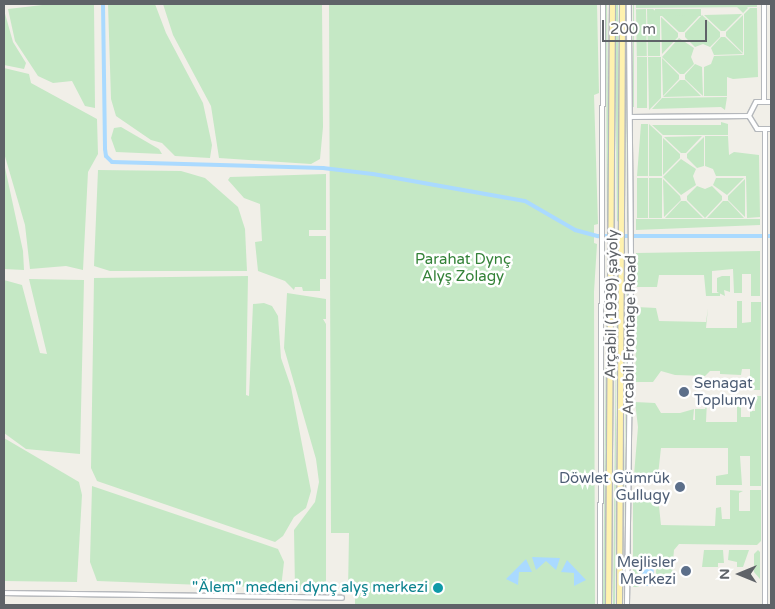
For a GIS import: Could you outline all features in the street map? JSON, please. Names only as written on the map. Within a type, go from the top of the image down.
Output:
[{"type":"main road","name":"Arçabil (1939) şaýoly","points":[[608,605],[613,222],[612,4]]},
{"type":"main road","name":"Arçabil (1939) şaýoly","points":[[619,605],[623,256],[622,4]]},
{"type":"street","name":"Arcabil Frontage Road","points":[[600,605],[604,256],[603,4]]},
{"type":"street","name":"Arcabil Frontage Road","points":[[627,605],[631,257],[630,4]]},
{"type":"street","points":[[764,4],[764,100]]},
{"type":"street","points":[[771,102],[764,100],[754,104],[749,116],[753,126],[765,131],[771,129]]},
{"type":"street","points":[[631,117],[749,116]]},
{"type":"street","points":[[765,131],[765,605]]},
{"type":"street","points":[[4,593],[342,598]]},
{"type":"green space","points":[[51,4],[94,4],[95,108],[85,106],[72,81],[53,83],[38,76],[15,41],[8,9]]},
{"type":"green space","points":[[108,4],[155,4],[166,33],[203,103],[212,145],[210,158],[175,156],[162,143],[151,140],[116,116],[111,99]]},
{"type":"green space","points":[[163,4],[322,4],[323,127],[320,159],[311,164],[219,158],[211,106],[173,35]]},
{"type":"green space","name":"Parahat Dynç Alyş Zolagy","points":[[329,4],[597,4],[599,93],[594,95],[598,224],[594,225],[594,243],[597,244],[594,292],[595,605],[348,605],[355,604],[355,591],[348,591],[349,533],[331,533]]},
{"type":"green space","points":[[607,4],[609,222],[607,222]]},
{"type":"green space","points":[[615,4],[618,4],[619,222],[617,221]]},
{"type":"green space","points":[[626,4],[629,109],[629,222],[627,222]]},
{"type":"green space","points":[[634,4],[634,107],[633,107]]},
{"type":"green space","points":[[636,4],[757,4],[757,7],[636,8]]},
{"type":"green space","points":[[734,4],[744,4],[748,8],[743,13]]},
{"type":"green space","points":[[750,8],[757,8],[758,77],[733,79],[727,77],[727,96],[704,96],[704,67],[711,64],[714,56],[744,55],[744,14]]},
{"type":"green space","points":[[636,9],[646,9],[647,56],[637,56]]},
{"type":"green space","points":[[647,9],[653,9],[660,15],[660,56],[648,56]]},
{"type":"green space","points":[[655,9],[701,9],[701,16],[655,16]]},
{"type":"green space","points":[[4,10],[13,42],[26,63],[24,69],[4,65]]},
{"type":"green space","points":[[742,14],[725,31],[721,31],[704,15]]},
{"type":"green space","points":[[700,15],[684,32],[679,32],[662,16]]},
{"type":"green space","points":[[702,15],[720,32],[720,37],[710,47],[703,44],[695,47],[685,37],[685,33]]},
{"type":"green space","points":[[743,15],[743,53],[726,36],[726,32]]},
{"type":"green space","points":[[661,17],[678,33],[678,37],[662,54]]},
{"type":"green space","points":[[721,37],[725,37],[743,54],[714,55],[711,48]]},
{"type":"green space","points":[[679,38],[694,48],[691,57],[694,64],[684,74],[680,74],[662,57]]},
{"type":"green space","points":[[637,57],[647,57],[647,108],[637,108]]},
{"type":"green space","points":[[648,57],[661,57],[661,98],[649,110]]},
{"type":"green space","points":[[662,58],[679,75],[679,79],[663,96]]},
{"type":"green space","points":[[695,64],[702,67],[703,96],[685,79],[685,75]]},
{"type":"green space","points":[[4,68],[29,74],[31,83],[97,119],[98,154],[88,172],[83,270],[66,266],[30,269],[25,225],[4,153]]},
{"type":"green space","points":[[680,80],[685,80],[701,96],[663,97]]},
{"type":"green space","points":[[727,97],[725,110],[721,107],[652,109],[662,98]]},
{"type":"green space","points":[[721,122],[728,124],[728,135],[663,135],[652,125],[721,125]]},
{"type":"green space","points":[[641,124],[648,124],[648,176],[637,176]]},
{"type":"green space","points":[[649,124],[662,136],[662,176],[649,176]]},
{"type":"green space","points":[[121,127],[159,149],[162,154],[116,152],[111,138],[114,128]]},
{"type":"green space","points":[[702,136],[686,153],[681,153],[664,137]]},
{"type":"green space","points":[[705,136],[728,136],[729,155],[734,152],[759,155],[760,217],[747,218],[746,176],[716,176],[713,169],[705,166]]},
{"type":"green space","points":[[704,137],[704,166],[697,168],[687,158],[687,154]]},
{"type":"green space","points":[[663,138],[680,154],[680,158],[663,175]]},
{"type":"green space","points":[[681,159],[696,169],[693,176],[696,185],[681,195],[663,177]]},
{"type":"green space","points":[[4,163],[23,251],[24,270],[4,269]]},
{"type":"green space","points":[[98,170],[181,171],[205,178],[238,207],[245,229],[247,271],[110,271],[94,266]]},
{"type":"green space","points":[[326,174],[326,230],[309,230],[309,236],[326,236],[326,279],[320,279],[320,291],[303,291],[302,287],[295,287],[294,290],[285,281],[258,271],[255,242],[262,241],[260,204],[244,198],[228,180],[230,177]]},
{"type":"green space","points":[[637,178],[648,178],[648,218],[637,218]]},
{"type":"green space","points":[[649,178],[662,178],[662,218],[649,218]]},
{"type":"green space","points":[[716,178],[744,178],[727,195],[713,185]]},
{"type":"green space","points":[[663,179],[680,196],[681,200],[664,217]]},
{"type":"green space","points":[[745,179],[745,217],[728,200],[728,196]]},
{"type":"green space","points":[[697,186],[705,189],[712,186],[722,196],[722,200],[705,218],[687,200],[687,196]]},
{"type":"green space","points":[[681,201],[686,201],[703,218],[665,218]]},
{"type":"green space","points":[[723,201],[728,201],[744,218],[707,218]]},
{"type":"green space","points":[[636,219],[760,219],[760,225],[636,230]]},
{"type":"green space","points":[[760,251],[760,296],[751,296],[751,274],[742,274],[742,293],[734,293],[733,269],[712,271],[712,293],[720,293],[720,296],[706,296],[704,275],[659,275],[657,287],[637,287],[636,253]]},
{"type":"green space","points":[[607,257],[605,605],[603,605]]},
{"type":"green space","points":[[617,257],[615,605],[613,605]]},
{"type":"green space","points":[[627,257],[628,257],[623,605]]},
{"type":"green space","points":[[248,276],[246,395],[249,396],[253,304],[264,303],[272,306],[278,316],[281,358],[291,387],[311,491],[306,508],[294,517],[283,536],[275,542],[97,481],[91,468],[94,278]]},
{"type":"green space","points":[[730,276],[730,292],[724,290],[725,296],[717,292],[717,278]]},
{"type":"green space","points":[[29,279],[84,280],[80,454],[26,449],[4,433],[4,280],[22,285],[40,353],[47,354]]},
{"type":"green space","points":[[287,293],[326,299],[326,319],[323,319],[326,324],[326,590],[295,589],[294,530],[315,502],[319,482],[316,459],[284,348]]},
{"type":"green space","points":[[737,301],[742,301],[742,323],[751,322],[751,302],[761,302],[760,390],[750,390],[750,369],[742,369],[741,375],[720,374],[720,371],[710,371],[705,376],[675,375],[661,371],[653,382],[635,382],[637,307],[656,308],[659,321],[706,322],[708,308],[706,328],[737,328]]},
{"type":"green space","points":[[750,396],[761,396],[761,486],[750,486],[750,456],[740,456],[742,485],[716,485],[716,476],[728,474],[728,448],[661,448],[658,475],[634,475],[638,427],[635,402],[655,403],[661,413],[680,413],[694,409],[693,420],[695,420],[695,409],[705,409],[707,401],[706,422],[737,422],[737,399],[741,399],[741,417],[750,417],[750,411],[755,411],[755,402],[750,402]]},
{"type":"green space","points":[[4,438],[79,482],[82,495],[77,582],[4,581]]},
{"type":"green space","points":[[92,486],[278,549],[284,562],[281,588],[97,581],[90,562]]},
{"type":"green space","points":[[730,490],[743,491],[739,493],[739,511],[750,511],[750,490],[761,490],[761,541],[757,545],[679,544],[674,550],[671,586],[656,586],[659,585],[659,574],[656,582],[656,560],[641,559],[639,587],[633,587],[633,497],[658,497],[661,525],[715,526],[716,508],[721,507],[722,519],[730,519]]},
{"type":"green space","points":[[704,550],[723,550],[724,563],[718,563],[718,567],[702,567]]},
{"type":"green space","points":[[729,550],[749,550],[743,567],[737,567],[737,562],[728,560]]},
{"type":"green space","points":[[758,550],[760,552],[760,579],[754,572],[754,554]]},
{"type":"water","points":[[532,557],[560,558],[556,570],[546,561],[536,570]]},
{"type":"water","points":[[526,559],[532,572],[519,572],[518,585],[506,579]]},
{"type":"water","points":[[567,560],[586,580],[574,586],[574,573],[561,572]]},
{"type":"water","points":[[644,561],[654,563],[653,586],[641,586]]},
{"type":"waterway","points":[[103,4],[105,149],[106,156],[112,162],[323,168],[373,174],[525,201],[575,230],[598,236],[771,236]]},
{"type":"place","name":"Senagat Toplumy","points":[[684,392]]},
{"type":"place","name":"Döwlet Gümrük Gullugy","points":[[680,487]]},
{"type":"place","name":"Mejlisler Merkezi","points":[[686,571]]},
{"type":"place","name":"\"Älem\" medeni dynç alyş merkezi","points":[[438,588]]}]
